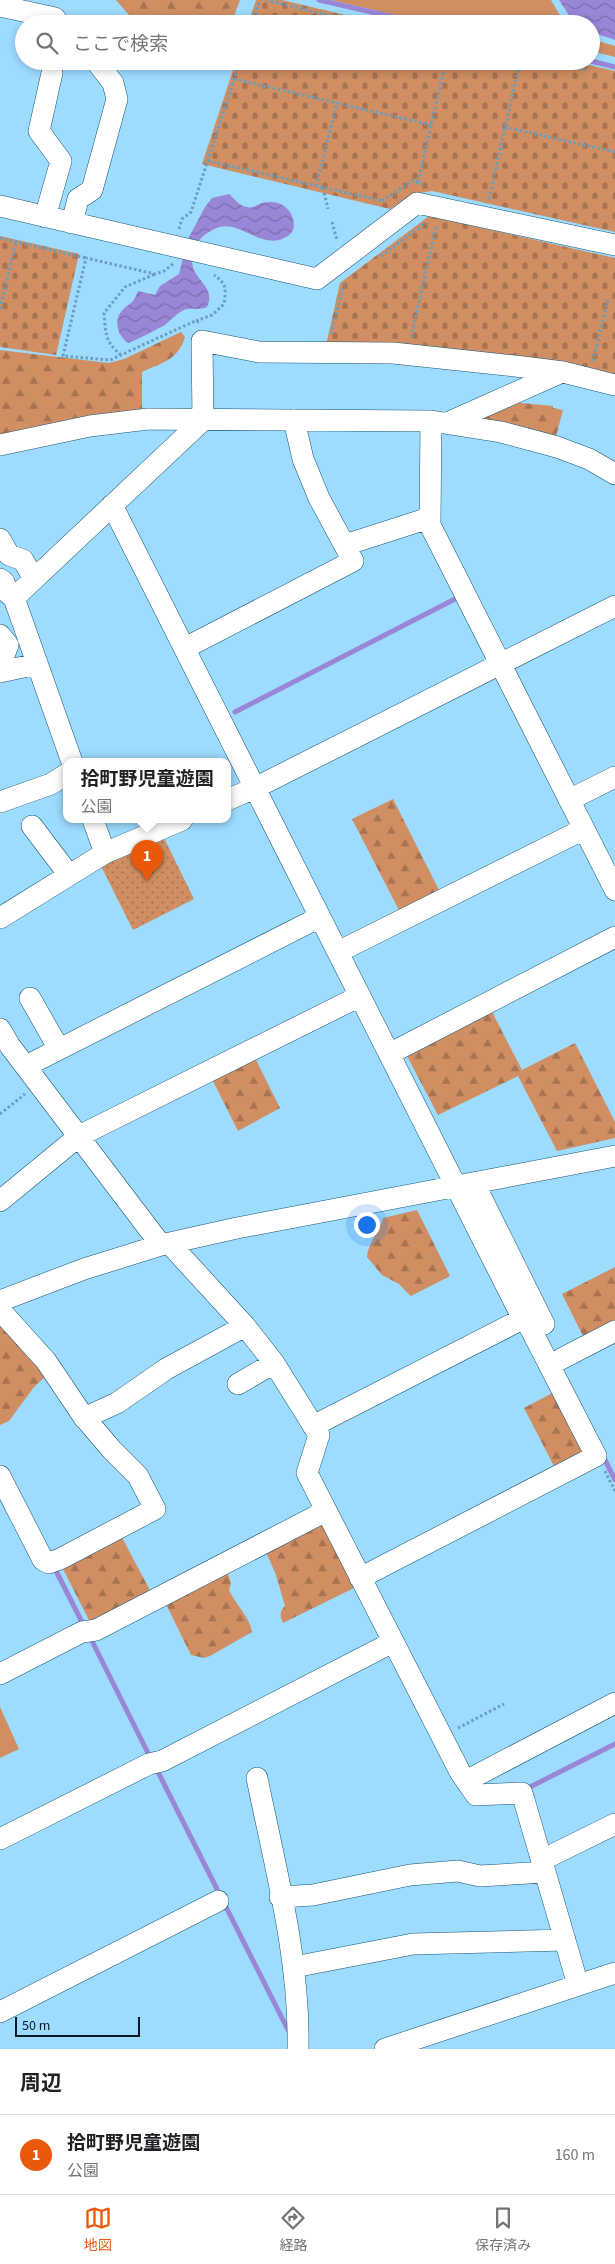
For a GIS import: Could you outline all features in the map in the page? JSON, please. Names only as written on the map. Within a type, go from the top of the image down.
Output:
[{"type":"street","points":[[0,6],[41,15]]},
{"type":"street","points":[[72,223],[78,199],[92,190],[117,99],[113,83],[103,70]]},
{"type":"street","points":[[45,217],[61,160],[39,131],[52,74]]},
{"type":"street","points":[[0,206],[318,279],[417,203],[438,217],[615,245]]},
{"type":"street","points":[[14,598],[203,420],[202,342],[260,352],[394,353],[562,372],[615,385]]},
{"type":"street","points":[[439,422],[562,372]]},
{"type":"street","points":[[0,445],[90,426],[148,419],[439,422],[501,432],[557,447],[589,459],[615,474]]},
{"type":"street","points":[[185,648],[353,561],[319,498],[303,459],[294,420]]},
{"type":"street","points":[[439,422],[429,518],[430,525],[584,829],[613,882]]},
{"type":"street","points":[[112,505],[389,1054],[465,1185],[596,1456],[360,1578]]},
{"type":"street","points":[[345,545],[429,518]]},
{"type":"street","points":[[0,539],[9,555],[23,560],[34,579]]},
{"type":"street","points":[[0,579],[4,582],[8,593],[14,598],[71,758]]},
{"type":"street","points":[[231,798],[255,788],[615,606]]},
{"type":"street","points":[[0,635],[8,645],[2,664],[37,664]]},
{"type":"street","points":[[0,802],[51,784],[63,776]]},
{"type":"street","points":[[570,800],[615,777]]},
{"type":"street","points":[[94,823],[105,853]]},
{"type":"street","points":[[0,918],[105,853],[175,823]]},
{"type":"street","points":[[32,826],[69,875]]},
{"type":"street","points":[[338,952],[584,829]]},
{"type":"street","points":[[26,1066],[320,917]]},
{"type":"street","points":[[389,1054],[615,937]]},
{"type":"street","points":[[0,1201],[79,1136],[360,996]]},
{"type":"street","points":[[30,998],[59,1049]]},
{"type":"street","points":[[0,1029],[39,1084],[165,1244],[245,1326],[274,1363],[319,1434],[307,1473],[441,1736],[476,1796],[522,1793],[578,1985]]},
{"type":"street","points":[[0,1301],[84,1269],[165,1244],[238,1228],[615,1156]]},
{"type":"street","points":[[0,1310],[46,1361],[84,1418],[138,1476],[155,1509],[60,1559],[48,1563],[43,1560],[0,1476]]},
{"type":"street","points":[[529,1316],[561,1359],[585,1406]]},
{"type":"street","points":[[313,1426],[529,1316]]},
{"type":"street","points":[[84,1418],[116,1403],[166,1369],[245,1326]]},
{"type":"street","points":[[561,1359],[615,1331]]},
{"type":"street","points":[[238,1384],[274,1363]]},
{"type":"street","points":[[0,1674],[82,1632],[96,1630],[326,1511]]},
{"type":"street","points":[[0,1838],[149,1764],[162,1761],[393,1642]]},
{"type":"street","points":[[466,1780],[615,1703]]},
{"type":"street","points":[[258,1778],[294,1967],[299,2023],[298,2049]]},
{"type":"street","points":[[280,1897],[314,1895],[410,1875],[458,1872],[480,1876],[544,1866],[615,1824]]},
{"type":"street","points":[[0,2012],[218,1901]]},
{"type":"street","points":[[294,1967],[413,1944],[565,1940]]},
{"type":"street","points":[[385,2049],[615,1973]]},
{"type":"path","points":[[255,15],[260,0]]},
{"type":"path","points":[[266,0],[328,15]]},
{"type":"path","points":[[86,258],[63,356],[110,360],[212,315],[224,304],[226,287],[223,281],[208,271],[188,250],[182,219],[191,212],[237,70]]},
{"type":"path","points":[[418,182],[444,70]]},
{"type":"path","points":[[489,199],[518,70]]},
{"type":"path","points":[[234,79],[431,125]]},
{"type":"path","points":[[316,186],[336,103]]},
{"type":"path","points":[[505,127],[615,152]]},
{"type":"path","points":[[208,161],[411,207]]},
{"type":"path","points":[[322,187],[328,209]]},
{"type":"path","points":[[374,262],[427,222],[438,217]]},
{"type":"path","points":[[410,343],[438,217]]},
{"type":"path","points":[[0,238],[155,274]]},
{"type":"path","points":[[0,309],[16,242]]},
{"type":"path","points":[[121,355],[110,346],[107,339],[104,312],[125,287],[164,271],[188,250]]},
{"type":"path","points":[[331,334],[343,284],[350,279]]},
{"type":"path","points":[[592,368],[608,299]]},
{"type":"path","points":[[195,321],[205,323]]},
{"type":"path","points":[[321,334],[341,335]]},
{"type":"path","points":[[0,1114],[39,1084]]},
{"type":"path","points":[[441,1736],[504,1704]]},
{"type":"green space","points":[[116,0],[240,0],[234,15],[128,14]]},
{"type":"green space","points":[[256,0],[282,0],[345,15],[251,15]]},
{"type":"green space","points":[[331,0],[551,0],[560,15],[395,15]]},
{"type":"green space","points":[[600,42],[615,46],[615,57],[600,53]]},
{"type":"green space","points":[[600,68],[615,71],[615,232],[432,191],[414,194],[390,209],[202,164],[233,70],[600,70]]},
{"type":"green space","points":[[429,216],[615,258],[615,377],[326,345],[340,283]]},
{"type":"green space","points":[[0,236],[79,254],[56,355],[0,347]]},
{"type":"green space","points":[[181,332],[185,337],[178,351],[163,363],[142,372],[142,416],[0,439],[0,350],[109,363],[124,359]]},
{"type":"green space","points":[[510,402],[553,406],[553,408],[563,410],[555,440],[464,420]]},
{"type":"green space","points":[[393,799],[442,896],[402,916],[352,819]]},
{"type":"green space","points":[[162,834],[194,899],[133,930],[99,862]]},
{"type":"green space","points":[[490,1008],[522,1070],[575,1043],[615,1122],[615,1138],[557,1151],[518,1076],[438,1115],[405,1052]]},
{"type":"green space","points":[[253,1054],[280,1108],[238,1131],[210,1075]]},
{"type":"green space","points":[[417,1210],[450,1276],[411,1296],[399,1284],[382,1275],[367,1257],[383,1218]]},
{"type":"green space","points":[[615,1267],[615,1325],[585,1340],[562,1294]]},
{"type":"green space","points":[[0,1320],[47,1375],[34,1387],[9,1421],[0,1425]]},
{"type":"green space","points":[[558,1390],[591,1455],[557,1472],[524,1408]]},
{"type":"green space","points":[[324,1522],[356,1587],[283,1623],[281,1614],[285,1606],[276,1575],[266,1552]]},
{"type":"green space","points":[[119,1532],[153,1596],[92,1626],[60,1563]]},
{"type":"green space","points":[[226,1568],[231,1583],[229,1590],[248,1621],[252,1632],[210,1656],[204,1658],[191,1655],[164,1600]]},
{"type":"green space","points":[[0,1707],[19,1749],[0,1758]]},
{"type":"water","points":[[559,0],[615,0],[615,40],[600,35],[600,15],[569,15]]},
{"type":"water","points":[[229,194],[239,204],[249,207],[268,202],[279,203],[291,213],[294,225],[293,231],[277,240],[269,240],[228,226],[213,229],[197,243],[192,256],[194,270],[208,291],[209,301],[207,307],[184,310],[165,325],[129,343],[125,341],[117,325],[121,312],[132,302],[138,291],[155,295],[160,286],[179,274],[188,239],[205,207],[212,198]]},
{"type":"waterway","points":[[319,0],[385,15]]},
{"type":"waterway","points":[[600,63],[615,67]]},
{"type":"waterway","points":[[235,712],[457,598]]},
{"type":"waterway","points":[[603,1456],[615,1480]]},
{"type":"waterway","points":[[54,1567],[84,1626]]},
{"type":"waterway","points":[[90,1637],[150,1757]]},
{"type":"waterway","points":[[530,1787],[615,1744]]},
{"type":"waterway","points":[[157,1770],[289,2032]]},
{"type":"place","name":"拾町野児童遊園","points":[[147,881]]}]
